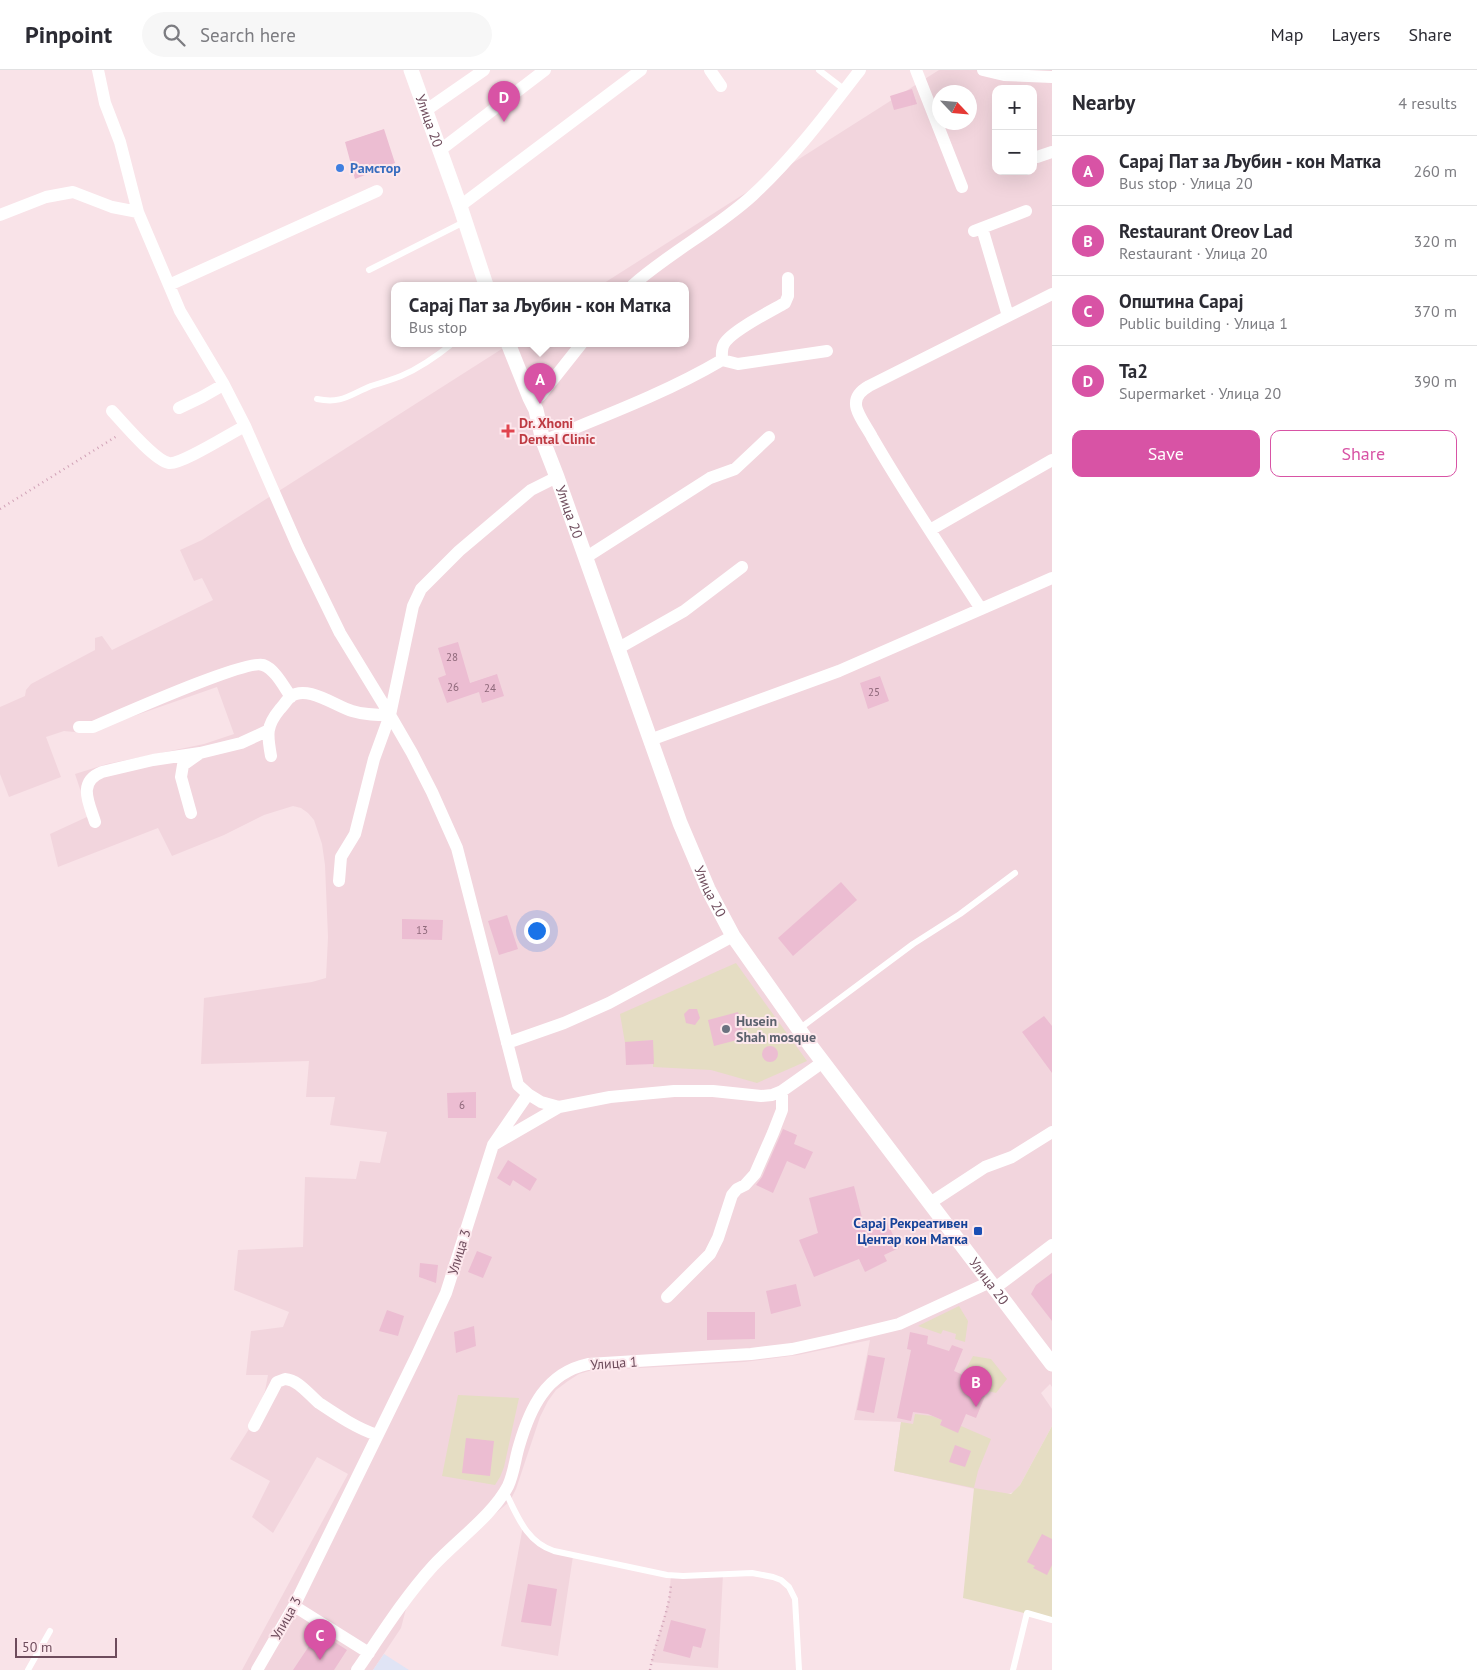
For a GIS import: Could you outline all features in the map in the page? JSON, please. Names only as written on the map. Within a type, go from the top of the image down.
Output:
[{"type":"street","points":[[98,70],[105,103],[120,142],[138,212],[180,311],[224,385],[245,426],[298,547],[340,633],[390,715],[432,792],[457,848],[518,1084],[528,1094],[541,1102],[559,1108]]},
{"type":"street","name":"Улица 20","points":[[411,70],[485,282]]},
{"type":"street","points":[[425,111],[484,70]]},
{"type":"street","points":[[439,151],[545,70]]},
{"type":"street","points":[[460,206],[641,70]]},
{"type":"street","points":[[710,70],[721,86]]},
{"type":"street","points":[[637,282],[752,196],[780,168],[860,70]]},
{"type":"street","points":[[916,70],[962,187]]},
{"type":"street","points":[[983,70],[1004,75],[1052,77]]},
{"type":"street","points":[[1037,157],[1052,152]]},
{"type":"street","points":[[169,285],[377,191]]},
{"type":"street","points":[[0,214],[46,197],[73,192],[112,207],[138,212]]},
{"type":"street","points":[[1008,316],[978,229],[1026,212]]},
{"type":"street","points":[[722,360],[724,344],[734,335],[786,302],[788,278]]},
{"type":"street","points":[[981,609],[888,466],[855,405],[861,391],[869,386],[1052,294]]},
{"type":"street","name":"Улица 20","points":[[510,347],[536,410],[543,441],[687,842],[708,889],[734,936],[799,1029],[1052,1364]]},
{"type":"street","points":[[530,398],[540,396],[579,347]]},
{"type":"street","points":[[543,441],[642,401],[695,376],[722,360],[738,364],[827,351]]},
{"type":"street","points":[[179,408],[202,398],[224,385]]},
{"type":"street","points":[[112,412],[156,456],[169,463],[181,461],[245,426]]},
{"type":"street","points":[[585,558],[710,478],[735,469],[769,437]]},
{"type":"street","points":[[930,530],[1052,460]]},
{"type":"street","points":[[339,881],[341,857],[356,834],[374,759],[390,715],[413,606],[420,589],[459,551],[530,490],[557,477]]},
{"type":"street","points":[[617,649],[684,611],[742,567]]},
{"type":"street","points":[[650,740],[839,671],[1052,578]]},
{"type":"street","points":[[79,727],[93,727],[198,684],[256,664],[263,665],[270,670],[291,697]]},
{"type":"street","points":[[270,756],[268,731],[273,718],[291,697],[298,694],[314,694],[360,713],[390,715]]},
{"type":"street","points":[[95,822],[86,794],[89,780],[94,775],[153,760],[229,747],[268,731]]},
{"type":"street","points":[[191,813],[184,792],[181,771],[184,765],[200,753]]},
{"type":"street","points":[[507,1043],[564,1024],[609,1003],[734,936]]},
{"type":"street","points":[[493,1145],[559,1108],[610,1097],[674,1091],[713,1091],[762,1096],[772,1095],[782,1091],[824,1062]]},
{"type":"street","points":[[667,1296],[710,1254],[718,1238],[732,1195],[737,1188],[745,1185],[755,1174],[782,1110],[782,1091]]},
{"type":"street","name":"Улица 3","points":[[257,1670],[294,1606],[417,1355],[446,1293],[493,1145],[528,1094]]},
{"type":"street","points":[[930,1203],[985,1167],[1012,1157],[1052,1132]]},
{"type":"street","name":"Улица 1","points":[[357,1670],[397,1611],[433,1566],[482,1518],[505,1492],[535,1404],[541,1394],[555,1379],[573,1369],[588,1364],[751,1354],[792,1349],[898,1324],[993,1285],[1052,1245]]},
{"type":"street","points":[[254,1426],[277,1382],[285,1379],[295,1382],[319,1402],[356,1426],[377,1435]]},
{"type":"street","points":[[294,1606],[369,1653]]},
{"type":"lane","points":[[819,70],[845,90]]},
{"type":"lane","points":[[369,270],[465,221]]},
{"type":"lane","points":[[316,398],[329,401],[339,400],[402,376],[430,361],[448,347]]},
{"type":"lane","points":[[799,1029],[913,944],[960,914],[1014,874]]},
{"type":"lane","points":[[505,1492],[529,1535],[534,1541],[546,1548],[590,1560],[671,1575],[752,1574],[780,1580],[789,1587],[795,1599],[799,1670]]},
{"type":"lane","points":[[1013,1670],[1027,1614],[1052,1620]]},
{"type":"lane","points":[[28,1670],[50,1631]]},
{"type":"path","points":[[0,509],[129,429]]},
{"type":"path","points":[[650,1670],[655,1645],[669,1599],[671,1575]]},
{"type":"shaded area","points":[[939,70],[1052,70],[1052,1387],[1050,1384],[1041,1393],[1052,1409],[1052,1426],[1020,1485],[1014,1492],[1007,1494],[984,1491],[894,1471],[901,1422],[854,1420],[870,1340],[798,1355],[744,1362],[589,1371],[579,1374],[568,1381],[556,1390],[548,1401],[540,1417],[516,1489],[510,1501],[457,1547],[408,1601],[401,1628],[373,1670],[242,1670],[348,1474],[317,1457],[273,1533],[252,1517],[270,1481],[230,1459],[249,1429],[265,1391],[268,1375],[246,1375],[251,1331],[283,1327],[289,1312],[234,1290],[238,1250],[303,1247],[305,1177],[356,1179],[360,1161],[380,1163],[387,1132],[330,1125],[335,1097],[306,1097],[309,1061],[201,1064],[204,998],[312,982],[326,978],[328,937],[325,865],[322,844],[314,820],[301,808],[293,806],[264,815],[224,835],[172,856],[158,828],[58,867],[50,834],[89,816],[75,774],[107,764],[204,744],[234,734],[217,687],[85,733],[64,731],[46,737],[61,777],[9,797],[0,774],[0,707],[25,696],[26,690],[31,684],[95,650],[95,638],[102,636],[112,650],[213,600],[202,578],[194,581],[180,550],[202,540],[505,347],[689,347],[689,282],[606,282]]},
{"type":"shaded area","points":[[736,963],[807,1061],[757,1083],[711,1070],[653,1067],[653,1040],[625,1043],[620,1014]]},
{"type":"shaded area","points":[[959,1306],[968,1321],[965,1342],[955,1339],[956,1334],[943,1330],[941,1334],[918,1326]]},
{"type":"shaded area","points":[[973,1356],[991,1359],[1007,1379],[996,1393],[977,1388],[979,1382],[963,1375]]},
{"type":"shaded area","points":[[458,1395],[519,1398],[504,1467],[495,1485],[442,1476]]},
{"type":"shaded area","points":[[915,1414],[932,1416],[942,1420],[940,1425],[961,1426],[991,1439],[978,1471],[974,1488],[894,1471],[901,1422],[913,1424]]},
{"type":"shaded area","points":[[1052,1426],[1052,1620],[963,1598],[974,1488],[1011,1494],[1020,1485]]},
{"type":"shaded area","points":[[523,1526],[534,1541],[573,1556],[558,1656],[501,1646]]},
{"type":"shaded area","points":[[723,1574],[718,1668],[651,1662],[669,1599],[671,1575]]},
{"type":"shaded area","points":[[384,1654],[409,1670],[373,1670]]},
{"type":"building","points":[[912,89],[917,104],[894,110],[890,96]]},
{"type":"building","points":[[384,129],[395,163],[355,179],[345,142]]},
{"type":"building","points":[[458,642],[470,683],[497,674],[504,696],[482,703],[479,692],[447,703],[438,678],[446,675],[438,648]]},
{"type":"building","points":[[880,676],[889,701],[868,709],[860,683]]},
{"type":"building","points":[[841,882],[857,900],[793,956],[778,938]]},
{"type":"building","points":[[507,915],[518,949],[499,955],[488,921]]},
{"type":"building","points":[[402,919],[443,920],[442,940],[402,939]]},
{"type":"building","points":[[689,1009],[697,1009],[700,1018],[695,1025],[686,1023],[684,1014]]},
{"type":"building","name":"Husein Shah mosque","points":[[738,1012],[745,1038],[714,1046],[708,1020]]},
{"type":"building","points":[[1044,1016],[1052,1026],[1052,1073],[1022,1032]]},
{"type":"building","points":[[653,1040],[654,1064],[626,1065],[625,1042]]},
{"type":"building","points":[[767,1046],[773,1046],[778,1051],[776,1060],[767,1062],[762,1057],[762,1051]]},
{"type":"building","points":[[476,1092],[476,1118],[448,1118],[447,1093]]},
{"type":"building","points":[[783,1129],[797,1135],[794,1144],[813,1152],[805,1169],[787,1161],[773,1193],[756,1185],[762,1177]]},
{"type":"building","points":[[508,1160],[537,1179],[530,1191],[513,1180],[510,1186],[497,1178]]},
{"type":"building","points":[[854,1186],[866,1233],[887,1222],[899,1248],[884,1255],[887,1261],[865,1272],[859,1259],[814,1277],[799,1240],[818,1233],[809,1198]]},
{"type":"building","points":[[477,1251],[492,1257],[483,1278],[468,1272]]},
{"type":"building","points":[[420,1263],[438,1265],[436,1283],[419,1277]]},
{"type":"building","points":[[1052,1273],[1052,1321],[1031,1294],[1036,1285]]},
{"type":"building","points":[[796,1284],[801,1306],[771,1314],[766,1291]]},
{"type":"building","points":[[387,1310],[404,1316],[398,1336],[379,1331]]},
{"type":"building","points":[[707,1312],[755,1312],[755,1339],[707,1340]]},
{"type":"building","points":[[474,1326],[476,1346],[456,1353],[454,1332]]},
{"type":"building","points":[[910,1332],[928,1336],[927,1344],[949,1351],[952,1345],[963,1349],[954,1371],[979,1382],[975,1392],[985,1396],[976,1418],[966,1414],[958,1433],[940,1425],[942,1420],[928,1414],[913,1412],[911,1421],[897,1418],[911,1350],[907,1349]]},
{"type":"building","points":[[868,1355],[885,1358],[874,1413],[857,1410]]},
{"type":"building","points":[[466,1438],[494,1441],[490,1476],[462,1473]]},
{"type":"building","points":[[955,1445],[971,1451],[965,1467],[949,1462]]},
{"type":"building","points":[[1042,1534],[1052,1539],[1052,1565],[1047,1575],[1033,1568],[1035,1566],[1027,1562]]},
{"type":"building","points":[[528,1584],[557,1589],[551,1626],[521,1622]]},
{"type":"building","points":[[671,1620],[706,1629],[701,1648],[693,1646],[690,1658],[663,1651]]},
{"type":"building","points":[[330,1639],[347,1650],[334,1670],[293,1670],[311,1643],[323,1650]]},
{"type":"place","name":"Ta2","points":[[504,122]]},
{"type":"place","name":"Рамстор","points":[[340,168]]},
{"type":"place","name":"Сарај Пат за Љубин - кон Матка","points":[[540,404]]},
{"type":"place","name":"Dr. Xhoni Dental Clinic","points":[[508,431]]},
{"type":"place","name":"Husein Shah mosque","points":[[726,1029]]},
{"type":"place","name":"Сарај Рекреативен Центар кон Матка","points":[[978,1231]]},
{"type":"place","name":"Restaurant Oreov Lad","points":[[976,1407]]},
{"type":"place","name":"Општина Сарај","points":[[320,1660]]}]
